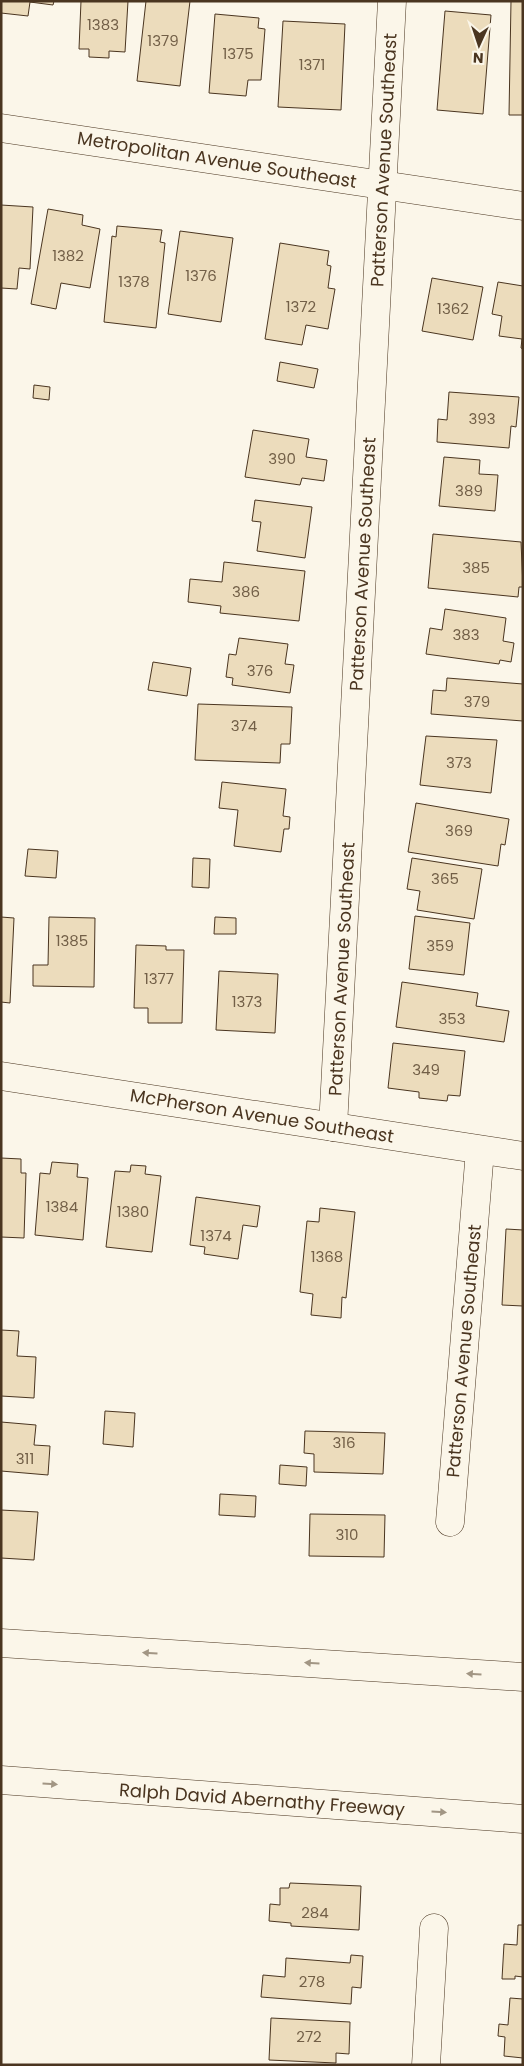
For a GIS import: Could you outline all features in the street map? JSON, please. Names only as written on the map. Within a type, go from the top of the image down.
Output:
[{"type":"main road","name":"Patterson Avenue Southeast","points":[[333,1127],[392,1]]},
{"type":"main road","name":"Metropolitan Avenue Southeast","points":[[1,128],[523,206]]},
{"type":"main road","name":"McPherson Avenue Southeast","points":[[1,1076],[523,1156]]},
{"type":"main road","name":"Patterson Avenue Southeast","points":[[450,1522],[480,1150]]},
{"type":"main road","points":[[1,1643],[523,1677]]},
{"type":"main road","name":"Ralph David Abernathy Freeway","points":[[1,1780],[523,1818]]},
{"type":"main road","points":[[426,2065],[434,1928]]},
{"type":"building","points":[[1,1],[54,1],[53,5],[30,2],[28,16],[1,13]]},
{"type":"building","points":[[81,1],[128,1],[125,52],[109,51],[109,58],[89,57],[89,49],[79,49]]},
{"type":"building","points":[[146,1],[190,1],[180,86],[137,81]]},
{"type":"building","points":[[511,1],[523,1],[523,115],[509,115]]},
{"type":"building","points":[[445,11],[491,15],[483,114],[437,110]]},
{"type":"building","points":[[215,14],[259,18],[258,28],[265,29],[261,80],[248,80],[246,96],[209,93]]},
{"type":"building","points":[[283,21],[345,24],[341,110],[278,107]]},
{"type":"building","points":[[1,205],[33,207],[30,269],[19,268],[17,289],[1,288]]},
{"type":"building","points":[[48,209],[83,215],[82,225],[100,229],[90,288],[61,283],[56,309],[31,304]]},
{"type":"building","points":[[117,226],[162,230],[160,242],[165,243],[156,328],[104,322],[112,236],[116,237]]},
{"type":"building","points":[[180,231],[233,238],[221,322],[168,314]]},
{"type":"building","points":[[280,243],[329,251],[327,265],[331,266],[328,288],[335,289],[328,329],[306,325],[302,345],[265,339]]},
{"type":"building","points":[[432,278],[483,287],[473,340],[422,331]]},
{"type":"building","points":[[498,282],[523,286],[523,349],[521,348],[522,339],[499,336],[502,316],[492,314]]},
{"type":"building","points":[[280,362],[318,369],[314,388],[277,381]]},
{"type":"building","points":[[34,385],[50,387],[49,400],[33,398]]},
{"type":"building","points":[[449,392],[519,397],[516,427],[511,426],[509,448],[437,442],[438,419],[447,420]]},
{"type":"building","points":[[253,430],[309,439],[306,457],[327,460],[324,481],[302,478],[300,485],[245,477]]},
{"type":"building","points":[[444,457],[480,460],[479,474],[498,475],[495,511],[439,506]]},
{"type":"building","points":[[255,500],[312,507],[305,558],[257,551],[261,522],[252,521]]},
{"type":"building","points":[[433,534],[521,542],[523,587],[519,587],[518,597],[428,588]]},
{"type":"building","points":[[224,562],[305,571],[299,621],[220,613],[221,606],[188,602],[190,579],[222,582]]},
{"type":"building","points":[[445,609],[506,618],[503,641],[514,643],[511,662],[500,660],[499,664],[426,654],[430,628],[442,630]]},
{"type":"building","points":[[239,638],[288,644],[285,664],[294,665],[290,693],[232,685],[233,678],[226,677],[229,654],[236,655]]},
{"type":"building","points":[[153,662],[191,668],[187,696],[148,690]]},
{"type":"building","points":[[447,678],[523,684],[523,721],[431,714],[433,690],[446,691]]},
{"type":"building","points":[[198,704],[292,707],[290,744],[281,744],[280,763],[195,760]]},
{"type":"building","points":[[426,736],[497,740],[491,793],[420,785]]},
{"type":"building","points":[[222,782],[286,789],[283,816],[290,817],[289,829],[284,829],[281,852],[234,846],[238,810],[219,808]]},
{"type":"building","points":[[416,803],[509,819],[505,845],[501,844],[498,866],[408,852]]},
{"type":"building","points":[[28,849],[58,851],[56,878],[25,876]]},
{"type":"building","points":[[193,858],[210,859],[209,888],[192,887]]},
{"type":"building","points":[[412,858],[482,869],[474,919],[417,910],[420,891],[407,889]]},
{"type":"building","points":[[415,916],[470,923],[464,975],[409,969]]},
{"type":"building","points":[[1,917],[14,918],[10,1003],[1,1002]]},
{"type":"building","points":[[49,917],[95,918],[94,987],[33,986],[33,965],[48,965]]},
{"type":"building","points":[[215,917],[236,918],[236,934],[214,934]]},
{"type":"building","points":[[136,945],[166,946],[166,950],[184,950],[182,1023],[148,1023],[148,1008],[134,1008]]},
{"type":"building","points":[[219,971],[278,974],[275,1033],[216,1030]]},
{"type":"building","points":[[402,982],[478,993],[476,1006],[509,1011],[504,1042],[396,1027]]},
{"type":"building","points":[[393,1043],[465,1051],[460,1096],[448,1095],[447,1101],[419,1098],[419,1092],[388,1088]]},
{"type":"building","points":[[1,1158],[21,1159],[21,1173],[26,1173],[24,1238],[1,1237]]},
{"type":"building","points":[[52,1162],[78,1164],[77,1177],[88,1178],[83,1240],[35,1235],[40,1173],[50,1174]]},
{"type":"building","points":[[131,1165],[146,1166],[145,1174],[161,1176],[152,1252],[106,1247],[115,1171],[130,1172]]},
{"type":"building","points":[[196,1197],[260,1206],[257,1227],[243,1225],[238,1259],[204,1254],[205,1247],[190,1245]]},
{"type":"building","points":[[320,1208],[355,1212],[346,1298],[342,1297],[341,1318],[311,1315],[313,1294],[300,1292],[307,1221],[319,1222]]},
{"type":"building","points":[[506,1229],[523,1230],[523,1306],[502,1305]]},
{"type":"building","points":[[1,1330],[19,1331],[17,1356],[36,1357],[34,1398],[1,1396]]},
{"type":"building","points":[[105,1411],[135,1413],[133,1447],[103,1444]]},
{"type":"building","points":[[1,1422],[36,1425],[34,1445],[50,1446],[48,1475],[1,1471]]},
{"type":"building","points":[[305,1431],[385,1433],[383,1474],[314,1472],[314,1454],[304,1453]]},
{"type":"building","points":[[280,1465],[307,1467],[306,1486],[279,1484]]},
{"type":"building","points":[[220,1494],[256,1496],[255,1517],[219,1515]]},
{"type":"building","points":[[1,1510],[38,1512],[34,1560],[1,1558]]},
{"type":"building","points":[[310,1514],[385,1515],[384,1557],[309,1556]]},
{"type":"building","points":[[290,1883],[361,1886],[359,1930],[291,1926],[291,1923],[269,1921],[270,1904],[280,1905],[280,1888],[289,1888]]},
{"type":"building","points":[[518,1925],[523,1925],[523,1977],[515,1976],[515,1979],[502,1979],[504,1944],[517,1945]]},
{"type":"building","points":[[351,1955],[363,1956],[361,1988],[352,1987],[351,2004],[261,1997],[263,1975],[285,1977],[286,1958],[350,1963]]},
{"type":"building","points":[[510,1998],[523,1999],[523,2058],[504,2056],[505,2037],[498,2036],[499,2024],[508,2025]]},
{"type":"building","points":[[271,2018],[350,2022],[349,2054],[336,2053],[336,2063],[269,2060]]}]
